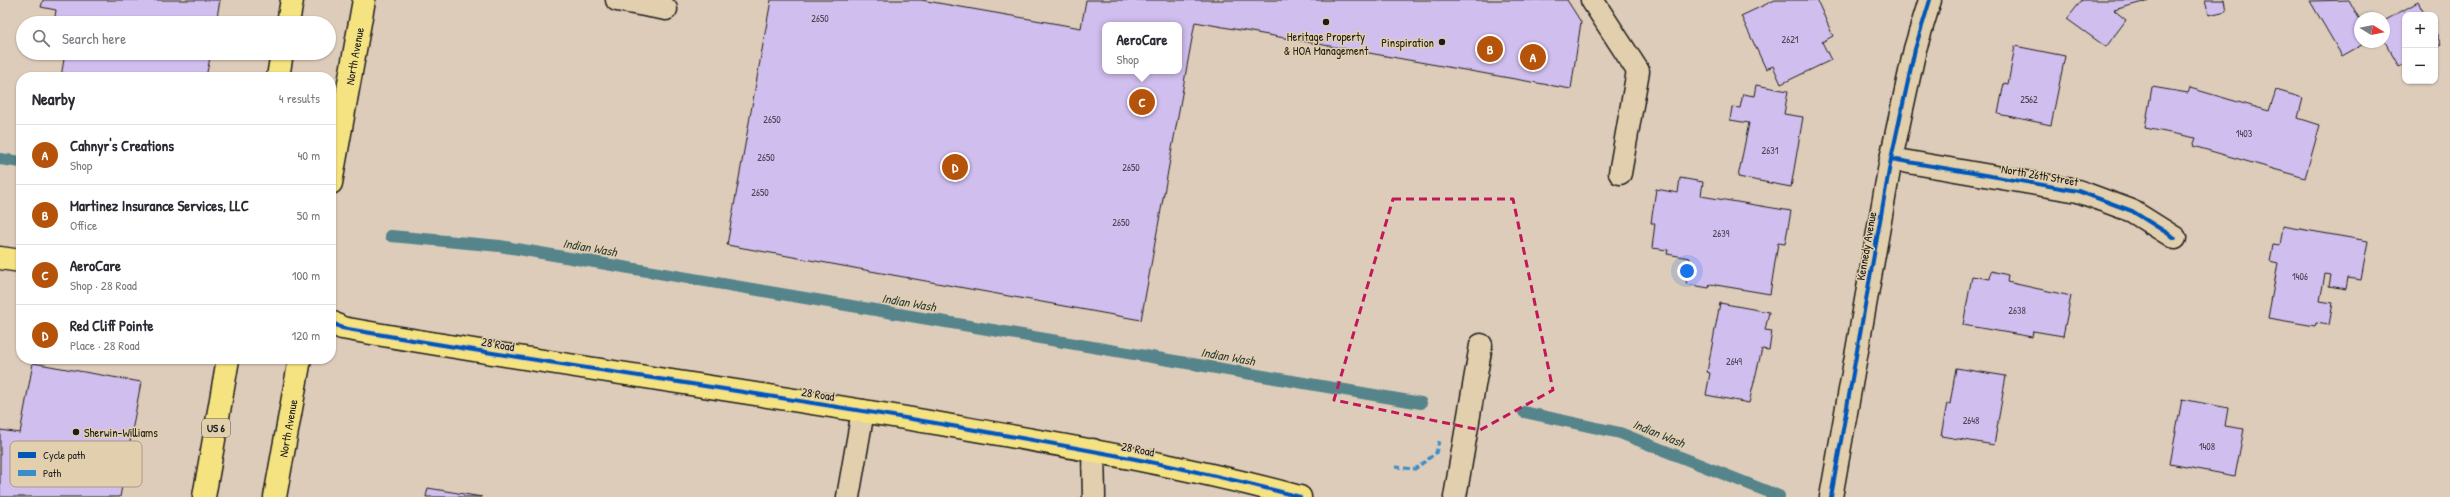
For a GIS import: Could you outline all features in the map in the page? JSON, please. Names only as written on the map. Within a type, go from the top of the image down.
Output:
[{"type":"main road","points":[[289,16],[292,0]]},
{"type":"main road","name":"North Avenue","points":[[336,157],[366,3]]},
{"type":"main road","points":[[279,72],[281,60]]},
{"type":"main road","points":[[0,258],[16,260]]},
{"type":"main road","name":"28 Road","points":[[336,325],[342,328],[536,361],[863,411],[1094,450],[1219,476],[1300,497]]},
{"type":"main road","name":"US 6","points":[[204,497],[227,364]]},
{"type":"main road","name":"North Avenue","points":[[275,497],[299,364]]},
{"type":"street","points":[[617,0],[666,9]]},
{"type":"street","points":[[1592,0],[1638,71],[1620,173]]},
{"type":"street","name":"Kennedy Avenue","points":[[1831,497],[1892,159],[1915,49],[1930,0]]},
{"type":"street","name":"North 26th Street","points":[[1892,159],[2078,191],[2132,211],[2175,238]]},
{"type":"street","points":[[1455,497],[1481,345]]},
{"type":"street","points":[[848,497],[863,411]]},
{"type":"street","points":[[1094,450],[1094,497]]},
{"type":"highlighted area","points":[[1393,199],[1513,199],[1553,390],[1480,430],[1334,400]]},
{"type":"building","points":[[43,0],[220,0],[217,16],[55,16],[56,10],[41,7]]},
{"type":"building","points":[[771,0],[921,0],[1081,28],[1086,0],[1567,0],[1581,22],[1571,89],[1195,22],[1141,320],[727,245]]},
{"type":"building","points":[[1775,0],[1817,0],[1833,36],[1822,42],[1831,60],[1781,84],[1773,66],[1766,69],[1741,16]]},
{"type":"building","points":[[2082,0],[2150,0],[2114,10],[2126,20],[2106,47],[2067,19]]},
{"type":"building","points":[[2205,0],[2224,0],[2226,11],[2209,15]]},
{"type":"building","points":[[2349,0],[2356,12],[2354,12],[2354,48],[2356,48],[2342,56],[2310,1]]},
{"type":"building","points":[[2418,2],[2423,12],[2402,12],[2402,66],[2399,67],[2388,48],[2390,48],[2390,18]]},
{"type":"building","points":[[2438,38],[2441,44],[2438,46]]},
{"type":"building","points":[[2015,46],[2065,56],[2051,125],[1998,114],[2004,83],[2008,84]]},
{"type":"building","points":[[64,60],[210,60],[207,72],[62,72]]},
{"type":"building","points":[[1756,85],[1788,91],[1784,114],[1803,117],[1791,187],[1738,177],[1749,123],[1730,120],[1732,107],[1740,108],[1743,94],[1754,96]]},
{"type":"building","points":[[2152,87],[2188,93],[2190,88],[2269,111],[2276,90],[2303,98],[2298,118],[2320,125],[2305,178],[2193,146],[2196,138],[2145,128]]},
{"type":"building","points":[[1680,178],[1703,182],[1701,196],[1791,211],[1785,244],[1778,243],[1770,294],[1710,284],[1709,288],[1686,284],[1690,258],[1667,254],[1668,250],[1652,248],[1655,223],[1651,223],[1656,189],[1678,193]]},
{"type":"building","points":[[2283,226],[2368,241],[2361,280],[2348,278],[2346,289],[2329,286],[2331,275],[2325,274],[2320,301],[2333,303],[2329,325],[2316,323],[2315,326],[2268,318],[2278,263],[2270,261],[2273,245],[2280,246]]},
{"type":"building","points":[[1991,271],[2008,275],[2007,282],[2071,296],[2063,336],[2033,331],[2032,337],[1963,325],[1972,276],[1990,279]]},
{"type":"building","points":[[1720,303],[1769,312],[1765,330],[1772,331],[1769,350],[1762,349],[1749,403],[1706,395],[1710,373],[1707,372]]},
{"type":"building","name":"Sherwin-Williams","points":[[33,364],[141,382],[130,441],[10,441],[10,487],[122,487],[120,497],[0,497],[0,430],[20,433]]},
{"type":"building","points":[[1956,368],[2006,376],[1994,445],[1941,436],[1947,403],[1950,404]]},
{"type":"building","points":[[2182,399],[2228,408],[2225,426],[2244,429],[2235,476],[2170,464]]},
{"type":"building","points":[[428,488],[482,497],[426,497]]},
{"type":"waterway","name":"Indian Wash","points":[[0,159],[16,161]]},
{"type":"waterway","name":"Indian Wash","points":[[391,236],[500,246],[1421,403]]},
{"type":"waterway","name":"Indian Wash","points":[[1524,412],[1620,433],[1779,496]]},
{"type":"marked path","points":[[1395,467],[1415,469],[1436,453],[1439,441]]},
{"type":"cycle path","points":[[1831,497],[1891,159],[1915,49],[1930,0]]},
{"type":"cycle path","points":[[1891,159],[2078,191],[2132,211],[2175,238]]},
{"type":"cycle path","points":[[336,325],[342,328],[417,341],[941,424],[1077,448],[1166,465],[1300,497]]},
{"type":"place","name":"Heritage Property & HOA Management","points":[[1326,22]]},
{"type":"place","name":"Pinspiration","points":[[1442,42]]},
{"type":"place","name":"Martinez Insurance Services, LLC","points":[[1490,49]]},
{"type":"place","name":"Cahnyr's Creations","points":[[1533,57]]},
{"type":"place","name":"AeroCare","points":[[1142,102]]},
{"type":"place","name":"Red Cliff Pointe","points":[[955,167]]},
{"type":"place","name":"Sherwin-Williams","points":[[76,432]]}]
